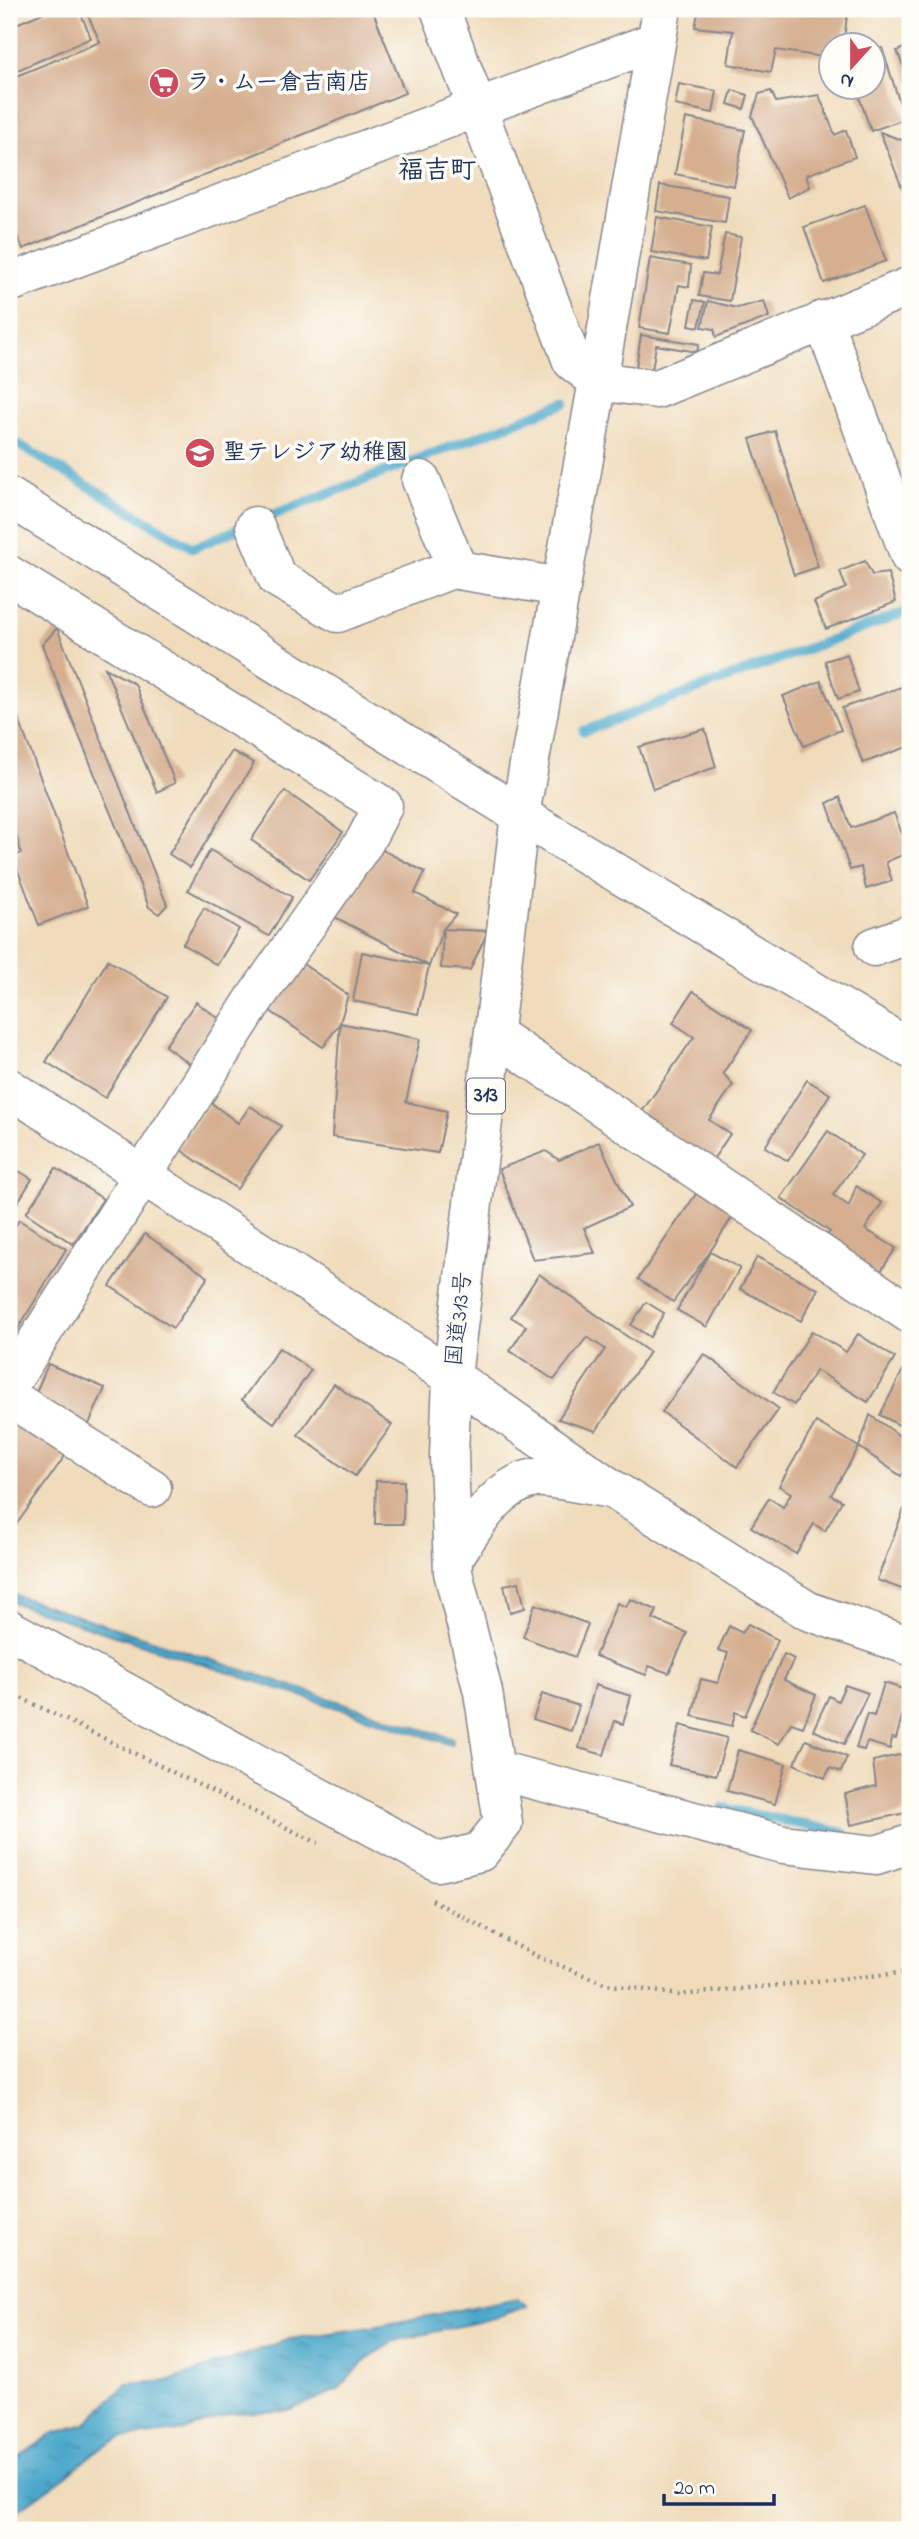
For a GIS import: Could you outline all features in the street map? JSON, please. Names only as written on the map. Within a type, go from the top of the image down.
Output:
[{"type":"main road","points":[[440,9],[572,361],[598,381],[657,389],[910,286]]},
{"type":"main road","points":[[9,284],[477,107],[659,25]]},
{"type":"main road","name":"国道313号","points":[[659,25],[520,815],[452,1377],[612,1489],[808,1611],[910,1646]]},
{"type":"main road","points":[[823,320],[910,557]]},
{"type":"main road","points":[[421,480],[458,570]]},
{"type":"main road","points":[[11,505],[910,1049]]},
{"type":"main road","points":[[255,526],[277,578],[338,613],[452,569],[561,587]]},
{"type":"main road","points":[[9,575],[383,806],[365,841],[254,1000],[9,1385]]},
{"type":"main road","points":[[874,947],[910,934]]},
{"type":"main road","points":[[494,1034],[910,1314]]},
{"type":"main road","points":[[9,1088],[452,1377],[449,1456],[453,1572],[483,1692],[503,1823],[480,1852],[438,1862],[9,1629]]},
{"type":"main road","points":[[9,1397],[152,1488]]},
{"type":"main road","points":[[454,1557],[483,1515],[505,1490],[536,1478],[612,1489]]},
{"type":"main road","points":[[496,1770],[783,1844],[876,1855],[910,1844]]},
{"type":"water","points":[[12,1594],[453,1739],[452,1745],[11,1602]]},
{"type":"water","points":[[517,2298],[527,2306],[495,2318],[394,2341],[364,2361],[338,2390],[288,2411],[230,2413],[186,2430],[120,2438],[96,2451],[9,2517],[9,2464],[54,2433],[86,2424],[126,2384],[169,2381],[290,2339],[378,2326]]},
{"type":"building","points":[[52,9],[79,9],[91,38],[9,74],[9,27]]},
{"type":"building","points":[[85,9],[372,9],[405,93],[23,249],[9,217],[9,79],[100,42]]},
{"type":"building","points":[[699,9],[848,9],[845,32],[818,32],[818,56],[776,50],[771,72],[728,64],[733,31],[695,27]]},
{"type":"building","points":[[910,45],[910,83],[897,51]]},
{"type":"building","points":[[888,67],[905,119],[871,131],[861,102],[888,102]]},
{"type":"building","points":[[679,84],[717,91],[713,113],[675,105]]},
{"type":"building","points":[[732,90],[748,95],[744,109],[728,104]]},
{"type":"building","points":[[771,91],[776,102],[818,95],[818,102],[822,102],[835,135],[846,130],[855,157],[806,175],[810,187],[788,198],[752,116],[759,94]]},
{"type":"building","points":[[686,118],[745,130],[734,186],[675,174]]},
{"type":"building","points":[[880,132],[910,143],[910,208]]},
{"type":"building","points":[[660,185],[729,196],[725,223],[656,211]]},
{"type":"building","points":[[865,205],[886,261],[824,283],[804,227]]},
{"type":"building","points":[[657,217],[712,227],[706,261],[651,252]]},
{"type":"building","points":[[725,234],[741,237],[730,301],[699,296],[703,273],[717,275]]},
{"type":"building","points":[[650,258],[691,265],[689,287],[679,285],[670,333],[639,328]]},
{"type":"building","points":[[694,300],[705,302],[699,327],[689,325]]},
{"type":"building","points":[[708,301],[737,308],[764,301],[769,317],[716,337],[714,329],[702,327]]},
{"type":"building","points":[[641,335],[699,344],[697,352],[656,345],[652,370],[636,367]]},
{"type":"building","points":[[775,431],[818,567],[794,575],[750,439]]},
{"type":"building","points":[[865,561],[872,575],[888,573],[896,602],[826,629],[814,602],[846,588],[840,571]]},
{"type":"building","points":[[57,628],[167,905],[159,914],[149,907],[42,645]]},
{"type":"building","points":[[847,654],[859,692],[838,699],[825,661]]},
{"type":"building","points":[[105,668],[135,684],[175,783],[157,792]]},
{"type":"building","points":[[821,681],[841,730],[804,746],[783,696]]},
{"type":"building","points":[[910,684],[910,700],[906,702],[910,717],[910,746],[863,763],[842,708]]},
{"type":"building","points":[[9,693],[88,906],[39,925],[13,858],[21,853],[14,826],[9,827]]},
{"type":"building","points":[[705,729],[716,767],[653,789],[639,747]]},
{"type":"building","points":[[232,751],[254,763],[190,868],[169,854]]},
{"type":"building","points":[[285,791],[343,832],[309,880],[251,840]]},
{"type":"building","points":[[840,797],[851,828],[894,813],[909,852],[886,862],[892,881],[866,889],[861,867],[850,870],[827,803]]},
{"type":"building","points":[[365,841],[425,872],[415,893],[456,914],[443,929],[429,966],[327,913]]},
{"type":"building","points":[[210,850],[292,897],[269,936],[188,890]]},
{"type":"building","points":[[204,908],[239,929],[217,965],[183,944]]},
{"type":"building","points":[[443,929],[488,931],[470,970],[441,968]]},
{"type":"building","points":[[362,952],[429,966],[418,1014],[353,1001]]},
{"type":"building","points":[[287,953],[348,995],[340,1023],[323,1047],[254,1000]]},
{"type":"building","points":[[108,960],[167,997],[105,1098],[46,1062]]},
{"type":"building","points":[[693,991],[752,1030],[723,1073],[733,1085],[709,1120],[730,1134],[712,1161],[641,1113],[694,1037],[673,1023]]},
{"type":"building","points":[[196,1002],[221,1020],[190,1064],[165,1046]]},
{"type":"building","points":[[340,1023],[420,1039],[406,1102],[447,1111],[438,1153],[332,1137]]},
{"type":"building","points":[[807,1080],[830,1094],[788,1161],[765,1147]]},
{"type":"building","points":[[210,1102],[238,1123],[250,1106],[281,1126],[237,1189],[178,1148]]},
{"type":"building","points":[[828,1131],[862,1155],[833,1195],[849,1206],[856,1186],[882,1203],[865,1229],[896,1248],[877,1277],[821,1241],[830,1232],[781,1198]]},
{"type":"building","points":[[599,1142],[630,1207],[584,1228],[595,1253],[533,1260],[499,1169],[546,1151],[559,1160]]},
{"type":"building","points":[[9,1165],[32,1179],[9,1217]]},
{"type":"building","points":[[56,1168],[103,1199],[73,1244],[26,1213]]},
{"type":"building","points":[[707,1178],[742,1202],[673,1302],[638,1279]]},
{"type":"building","points":[[19,1220],[66,1249],[9,1344],[9,1237]]},
{"type":"building","points":[[145,1234],[208,1277],[173,1328],[110,1286]]},
{"type":"building","points":[[710,1252],[740,1268],[707,1327],[677,1310]]},
{"type":"building","points":[[757,1257],[818,1289],[801,1321],[740,1289]]},
{"type":"building","points":[[539,1274],[649,1352],[596,1431],[558,1419],[605,1349],[587,1337],[554,1380],[510,1351],[526,1326],[511,1317]]},
{"type":"building","points":[[646,1302],[664,1313],[650,1337],[631,1325]]},
{"type":"building","points":[[812,1331],[846,1352],[858,1334],[895,1358],[868,1402],[816,1370],[794,1405],[773,1392]]},
{"type":"building","points":[[279,1348],[311,1370],[274,1423],[242,1400]]},
{"type":"building","points":[[704,1354],[779,1409],[737,1467],[662,1412]]},
{"type":"building","points":[[48,1364],[105,1388],[85,1433],[29,1409]]},
{"type":"building","points":[[904,1368],[910,1371],[910,1431],[880,1415]]},
{"type":"building","points":[[334,1384],[392,1425],[355,1476],[298,1435]]},
{"type":"building","points":[[9,1412],[67,1453],[9,1535]]},
{"type":"building","points":[[870,1415],[910,1443],[910,1463],[901,1476],[859,1447]]},
{"type":"building","points":[[816,1422],[859,1447],[831,1495],[842,1501],[825,1531],[814,1524],[796,1554],[751,1527],[769,1498],[783,1507],[791,1493],[779,1486]]},
{"type":"building","points":[[376,1481],[404,1481],[403,1524],[375,1524]]},
{"type":"building","points":[[904,1509],[910,1511],[910,1592],[877,1580]]},
{"type":"building","points":[[519,1582],[525,1608],[510,1612],[504,1585]]},
{"type":"building","points":[[630,1599],[657,1610],[653,1619],[687,1633],[669,1673],[649,1666],[646,1675],[595,1656],[617,1603],[626,1607]]},
{"type":"building","points":[[535,1604],[588,1624],[575,1657],[523,1637]]},
{"type":"building","points":[[748,1624],[778,1640],[745,1716],[735,1712],[732,1726],[692,1716],[701,1679],[718,1683],[728,1653],[718,1650],[729,1626],[742,1633]]},
{"type":"building","points":[[784,1654],[794,1659],[784,1680],[816,1695],[803,1727],[791,1723],[779,1744],[750,1730]]},
{"type":"building","points":[[884,1683],[909,1691],[896,1739],[892,1738],[890,1749],[867,1742],[864,1750],[856,1748],[867,1714],[874,1716]]},
{"type":"building","points":[[595,1685],[631,1696],[623,1724],[615,1721],[604,1755],[579,1748]]},
{"type":"building","points":[[845,1685],[868,1693],[844,1744],[813,1730],[829,1696],[838,1701]]},
{"type":"building","points":[[542,1694],[579,1706],[571,1731],[533,1719]]},
{"type":"building","points":[[680,1725],[727,1738],[716,1775],[669,1765]]},
{"type":"building","points":[[806,1740],[847,1757],[841,1772],[830,1768],[825,1778],[794,1764]]},
{"type":"building","points":[[738,1750],[786,1764],[775,1804],[727,1791]]},
{"type":"building","points":[[903,1754],[910,1789],[910,1812],[851,1825],[845,1794],[876,1786],[873,1761]]},
{"type":"waterway","points":[[270,516],[565,403]]},
{"type":"waterway","points":[[9,439],[193,548],[240,528]]},
{"type":"waterway","points":[[584,731],[907,612]]},
{"type":"waterway","points":[[723,1808],[843,1833]]},
{"type":"place","name":"ラ・ムー倉吉南店","points":[[164,83]]},
{"type":"place","name":"聖テレジア幼稚園","points":[[200,453]]},
{"type":"district","name":"福吉町","points":[[437,172]]}]
